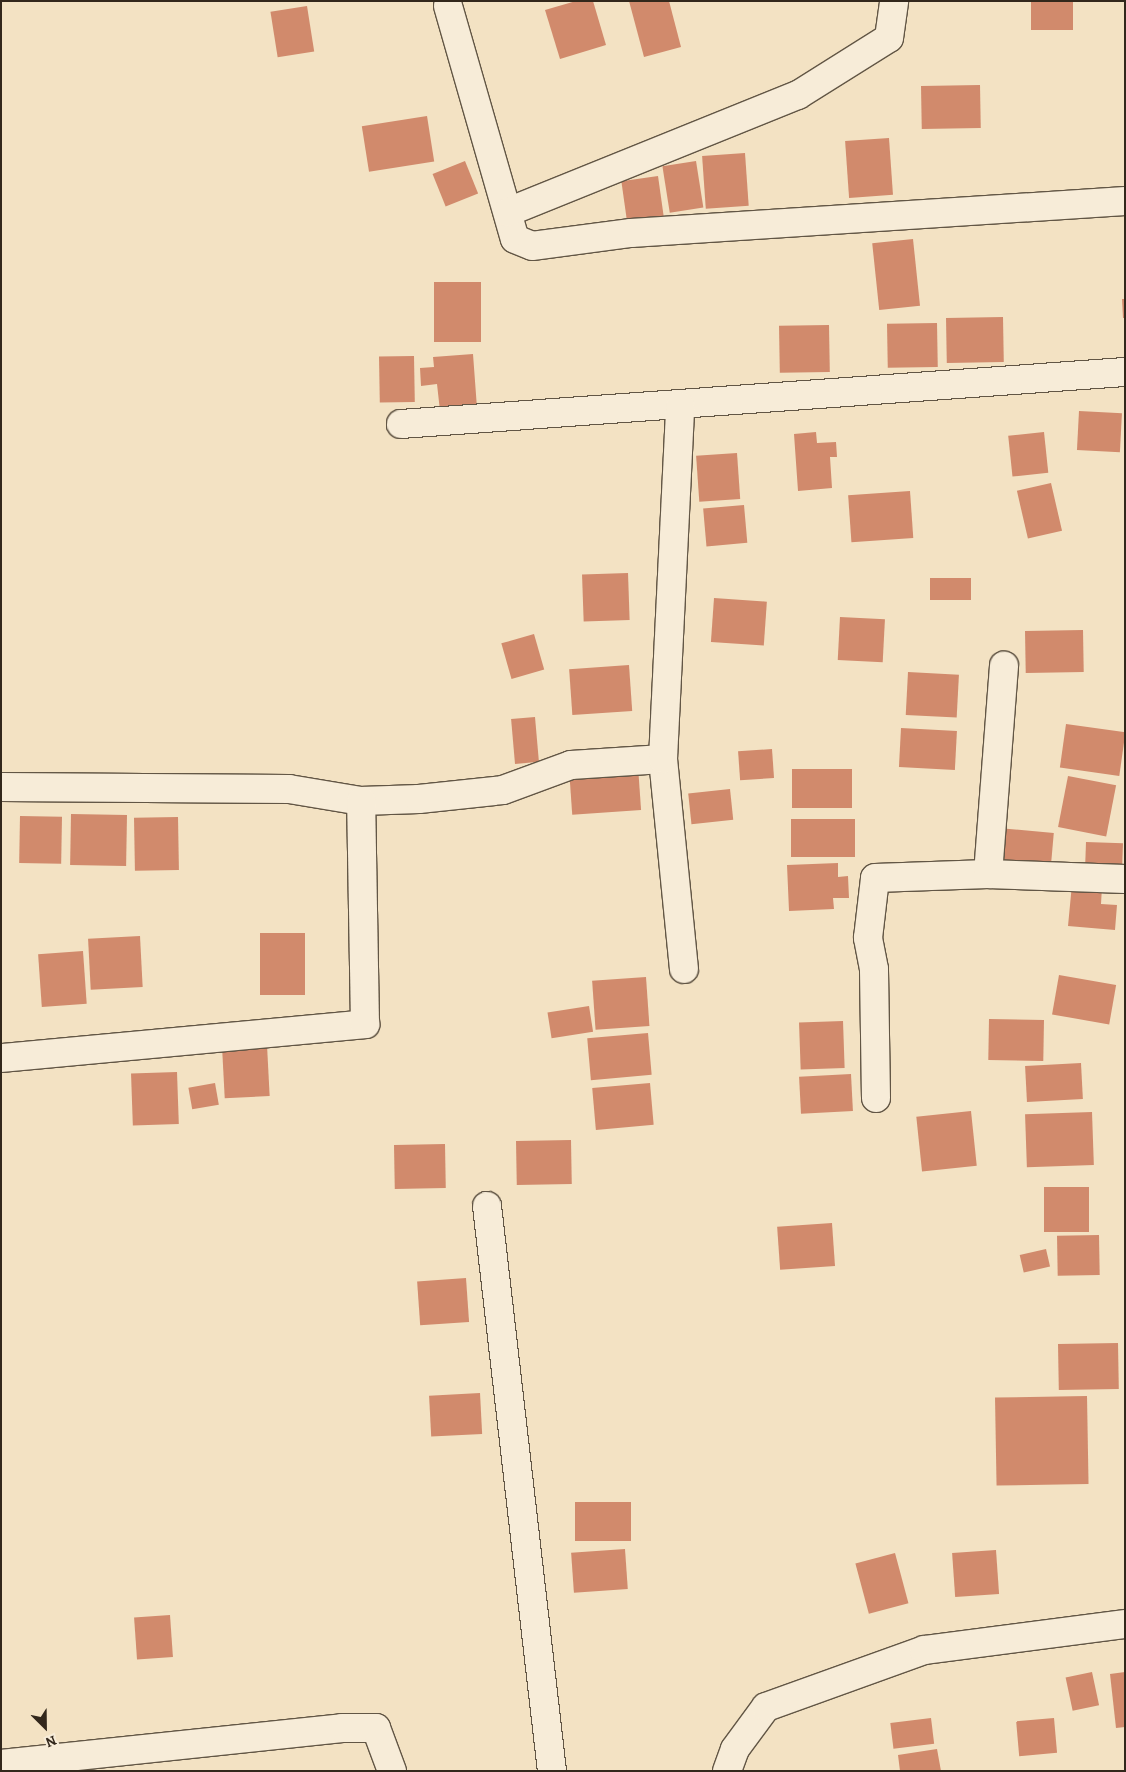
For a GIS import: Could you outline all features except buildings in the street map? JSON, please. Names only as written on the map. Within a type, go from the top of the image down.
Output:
[{"type":"street","points":[[508,212],[798,94],[889,38],[894,1]]},
{"type":"street","points":[[448,6],[515,239],[532,246],[631,234],[1125,202]]},
{"type":"street","points":[[401,424],[680,406],[1125,372]]},
{"type":"street","points":[[680,406],[663,759],[684,969]]},
{"type":"street","points":[[988,874],[1004,666]]},
{"type":"street","points":[[1,787],[288,788],[361,801],[419,799],[503,790],[572,765],[663,759]]},
{"type":"street","points":[[1,1058],[365,1024],[361,801]]},
{"type":"street","points":[[876,1098],[874,969],[868,938],[874,878],[988,874],[1125,878]]},
{"type":"street","points":[[487,1206],[552,1771]]},
{"type":"street","points":[[727,1771],[735,1749],[766,1707],[924,1650],[1125,1624]]},
{"type":"street","points":[[1,1764],[342,1728],[376,1728],[392,1771]]}]
